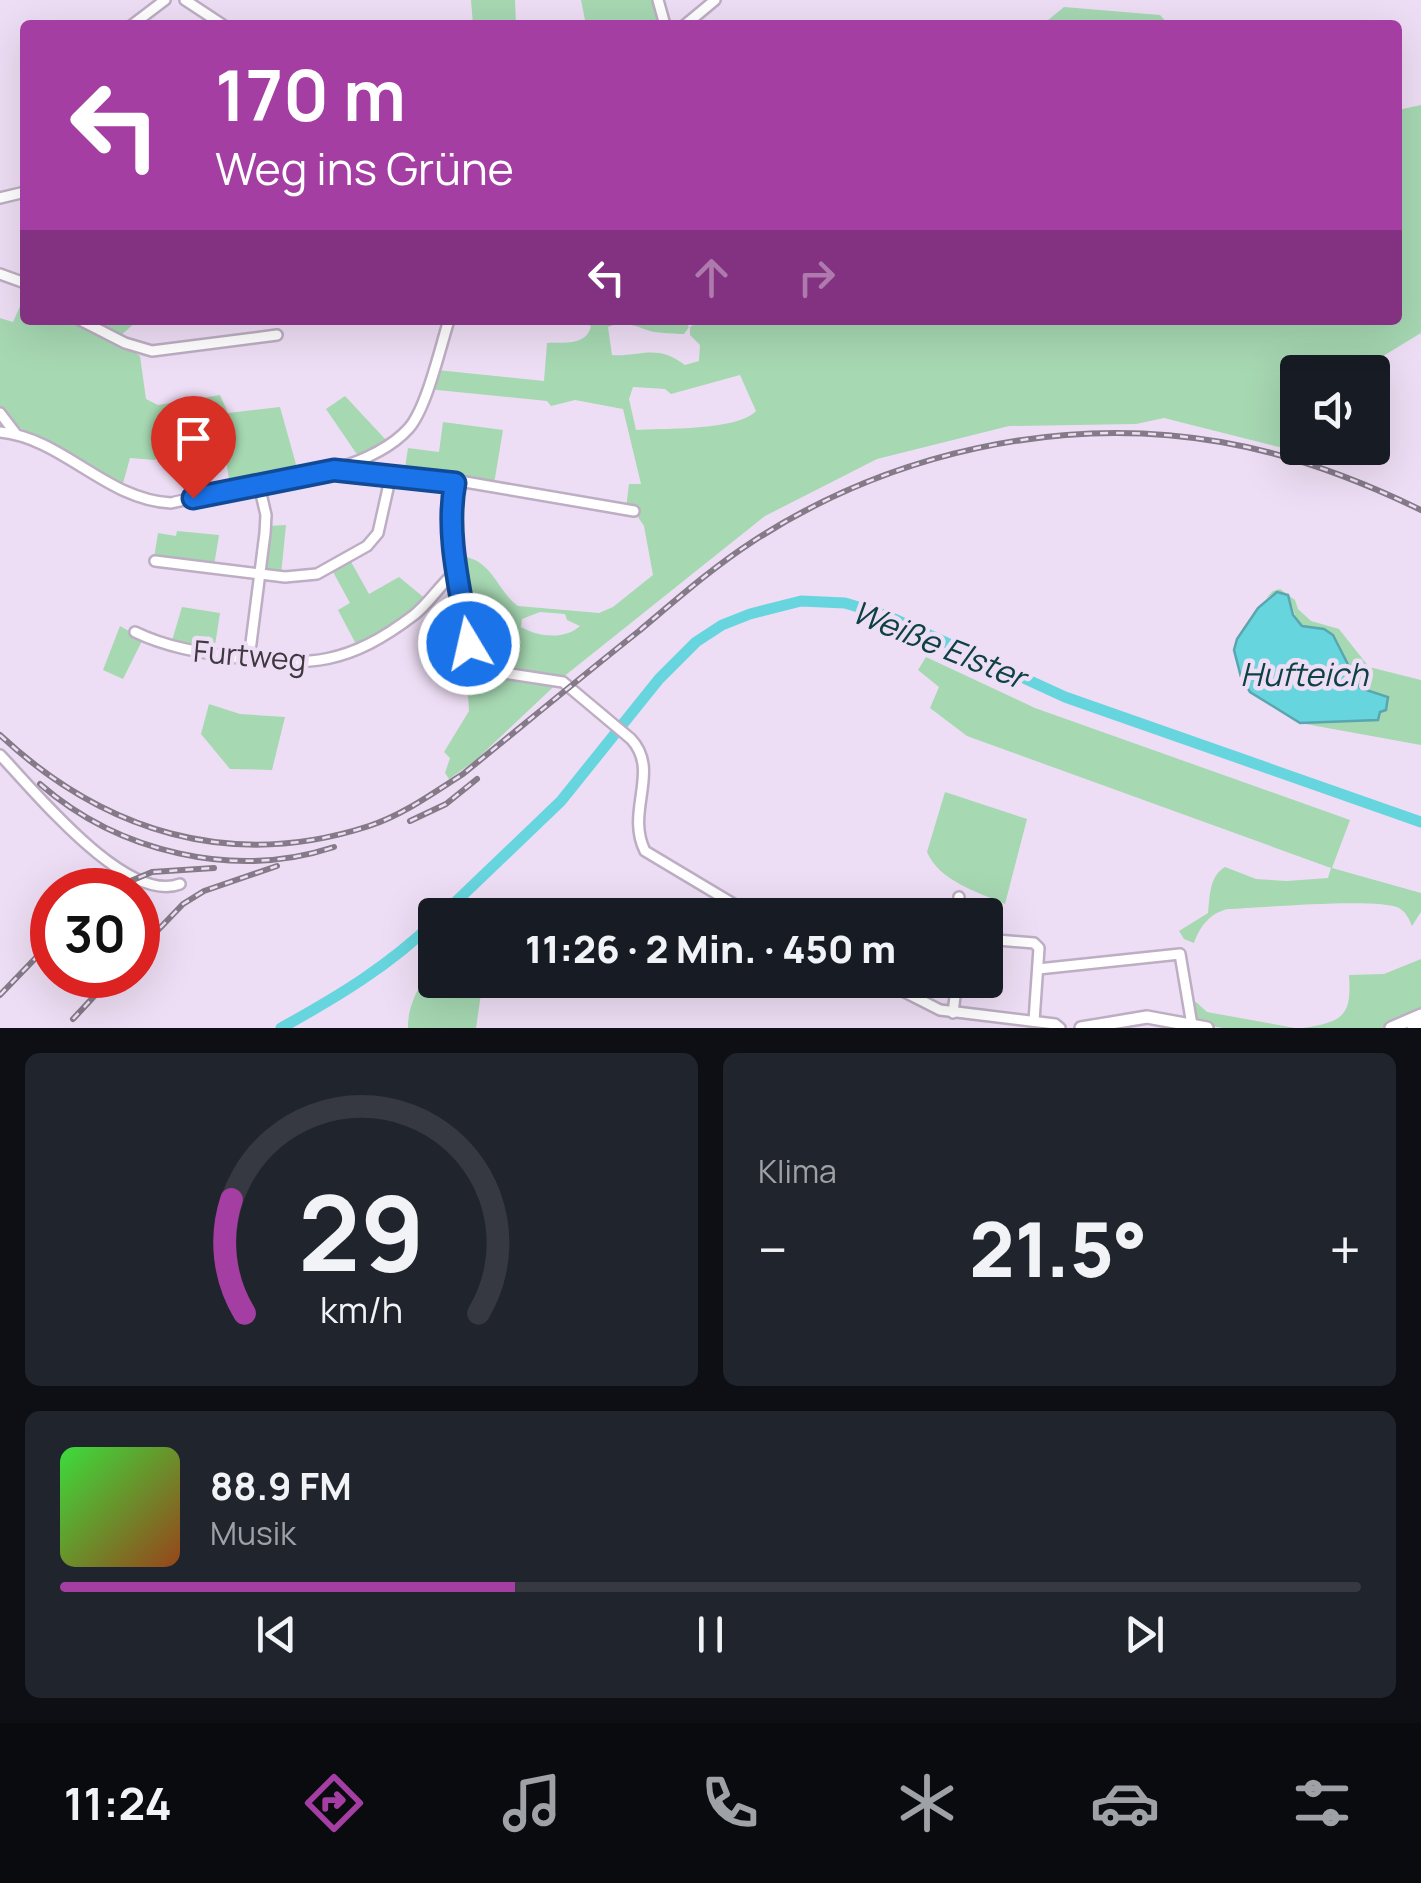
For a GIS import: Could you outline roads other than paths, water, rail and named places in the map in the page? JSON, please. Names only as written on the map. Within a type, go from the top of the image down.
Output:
[{"type":"main road","points":[[1390,1028],[1421,1015]]},
{"type":"main road","points":[[1081,1028],[1148,1017],[1207,1028]]},
{"type":"street","points":[[139,20],[165,0]]},
{"type":"street","points":[[185,0],[215,20]]},
{"type":"street","points":[[691,20],[715,0]]},
{"type":"street","points":[[89,325],[125,344],[152,351],[277,335]]},
{"type":"street","points":[[0,432],[33,440],[139,499],[171,503],[334,470],[370,454],[408,429],[432,376],[447,325]]},
{"type":"street","points":[[0,413],[16,434]]},
{"type":"street","points":[[334,470],[500,487],[634,511]]},
{"type":"street","points":[[155,561],[307,577],[368,546],[381,528],[391,475]]},
{"type":"street","points":[[455,483],[451,502],[459,574],[469,644],[478,663],[497,672],[563,682],[631,739],[645,767],[636,825],[645,851],[724,898]]},
{"type":"street","points":[[249,659],[266,515],[259,485]]},
{"type":"street","name":"Furtweg","points":[[135,632],[170,646],[295,664],[348,654],[416,614],[451,576],[459,574]]},
{"type":"street","points":[[0,755],[99,855],[141,880],[170,888],[180,884]]},
{"type":"street","points":[[1003,940],[1034,943],[1040,948],[1034,1021]]},
{"type":"street","points":[[1038,969],[1180,954],[1192,1025]]},
{"type":"street","points":[[914,998],[953,1012],[1055,1024],[1060,1028]]},
{"type":"street","points":[[953,1012],[954,998]]},
{"type":"street","points":[[1412,1028],[1421,1025]]},
{"type":"water","name":"Hufteich","points":[[1277,592],[1288,595],[1293,615],[1302,626],[1324,629],[1333,635],[1360,688],[1388,697],[1386,710],[1380,712],[1378,720],[1300,723],[1250,692],[1241,677],[1234,650],[1258,608]]},
{"type":"waterway","name":"Weiße Elster","points":[[460,898],[561,801],[659,679],[696,642],[722,625],[750,614],[801,601],[845,603],[888,616],[1065,697],[1421,822]]},
{"type":"waterway","name":"Weiße Elster","points":[[281,1028],[362,980],[418,936]]},
{"type":"railway","points":[[0,735],[40,769],[82,796],[126,818],[172,834],[219,843],[318,839],[382,821],[429,796],[463,774],[737,552],[805,511],[918,464],[977,448],[1038,438],[1099,433],[1160,435],[1221,442],[1298,461],[1421,510]]},
{"type":"railway","points":[[410,821],[446,804],[477,779]]},
{"type":"railway","points":[[40,784],[105,827],[141,843],[179,853],[257,861],[296,857],[334,847]]},
{"type":"railway","points":[[160,928],[183,904],[204,891],[277,866]]},
{"type":"railway","points":[[160,871],[214,868]]},
{"type":"railway","points":[[0,995],[30,964]]},
{"type":"railway","points":[[73,1019],[93,998]]}]
